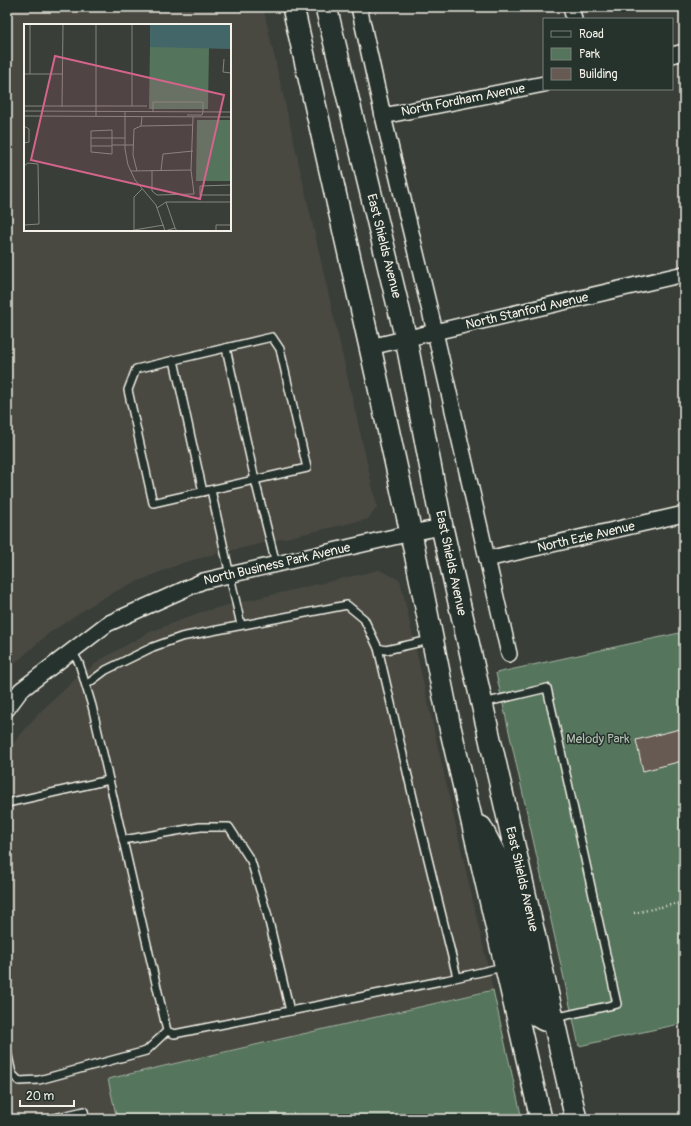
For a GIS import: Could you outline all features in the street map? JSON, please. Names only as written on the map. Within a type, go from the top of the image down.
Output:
[{"type":"main road","points":[[293,7],[411,533],[450,727],[541,1119]]},
{"type":"main road","name":"East Shields Avenue","points":[[326,7],[406,338],[442,527],[576,1119]]},
{"type":"main road","points":[[466,796],[496,856],[526,980],[537,1016],[544,1020],[553,1018]]},
{"type":"street","points":[[358,7],[509,654]]},
{"type":"street","points":[[571,7],[574,18]]},
{"type":"street","points":[[673,55],[684,52]]},
{"type":"street","name":"North Fordham Avenue","points":[[383,116],[543,84]]},
{"type":"street","name":"North Stanford Avenue","points":[[370,347],[684,274]]},
{"type":"street","name":"North Ezie Avenue","points":[[487,560],[684,514]]},
{"type":"street","name":"North Business Park Avenue","points":[[7,709],[21,690],[107,624],[203,581],[442,527]]},
{"type":"lane","points":[[272,337],[280,349],[307,468],[153,503],[128,390],[136,369],[174,360],[272,337]]},
{"type":"lane","points":[[226,348],[255,480],[276,564]]},
{"type":"lane","points":[[174,360],[203,492]]},
{"type":"lane","points":[[212,490],[241,625]]},
{"type":"lane","points":[[86,685],[106,670],[154,647],[181,637],[347,605],[364,619],[378,648],[457,977]]},
{"type":"lane","points":[[378,648],[386,650],[432,640]]},
{"type":"lane","points":[[72,651],[79,663],[92,706],[167,1031]]},
{"type":"lane","points":[[481,703],[547,688],[617,1004],[553,1018]]},
{"type":"lane","points":[[7,803],[109,780]]},
{"type":"lane","points":[[123,840],[200,827],[229,827],[252,861],[267,913],[290,1011]]},
{"type":"lane","points":[[167,1031],[174,1034],[506,966]]},
{"type":"lane","points":[[7,1051],[12,1074],[19,1081],[39,1080],[146,1051],[167,1031]]},
{"type":"lane","points":[[50,1119],[84,1111],[86,1119]]},
{"type":"path","points":[[634,913],[684,902]]},
{"type":"shaded area","points":[[7,7],[263,7],[377,507],[368,519],[182,563],[126,586],[99,600],[49,633],[7,670]]},
{"type":"shaded area","points":[[379,570],[400,580],[493,990],[109,1079],[117,1119],[7,1119],[7,751],[39,713],[78,677],[102,659],[148,633],[198,613]]},
{"type":"green space","name":"Melody Park","points":[[684,632],[684,1023],[579,1046],[496,673]]},
{"type":"green space","points":[[493,990],[522,1119],[117,1119],[108,1079]]},
{"type":"building","points":[[684,728],[684,770],[682,761],[643,771],[636,740]]}]
